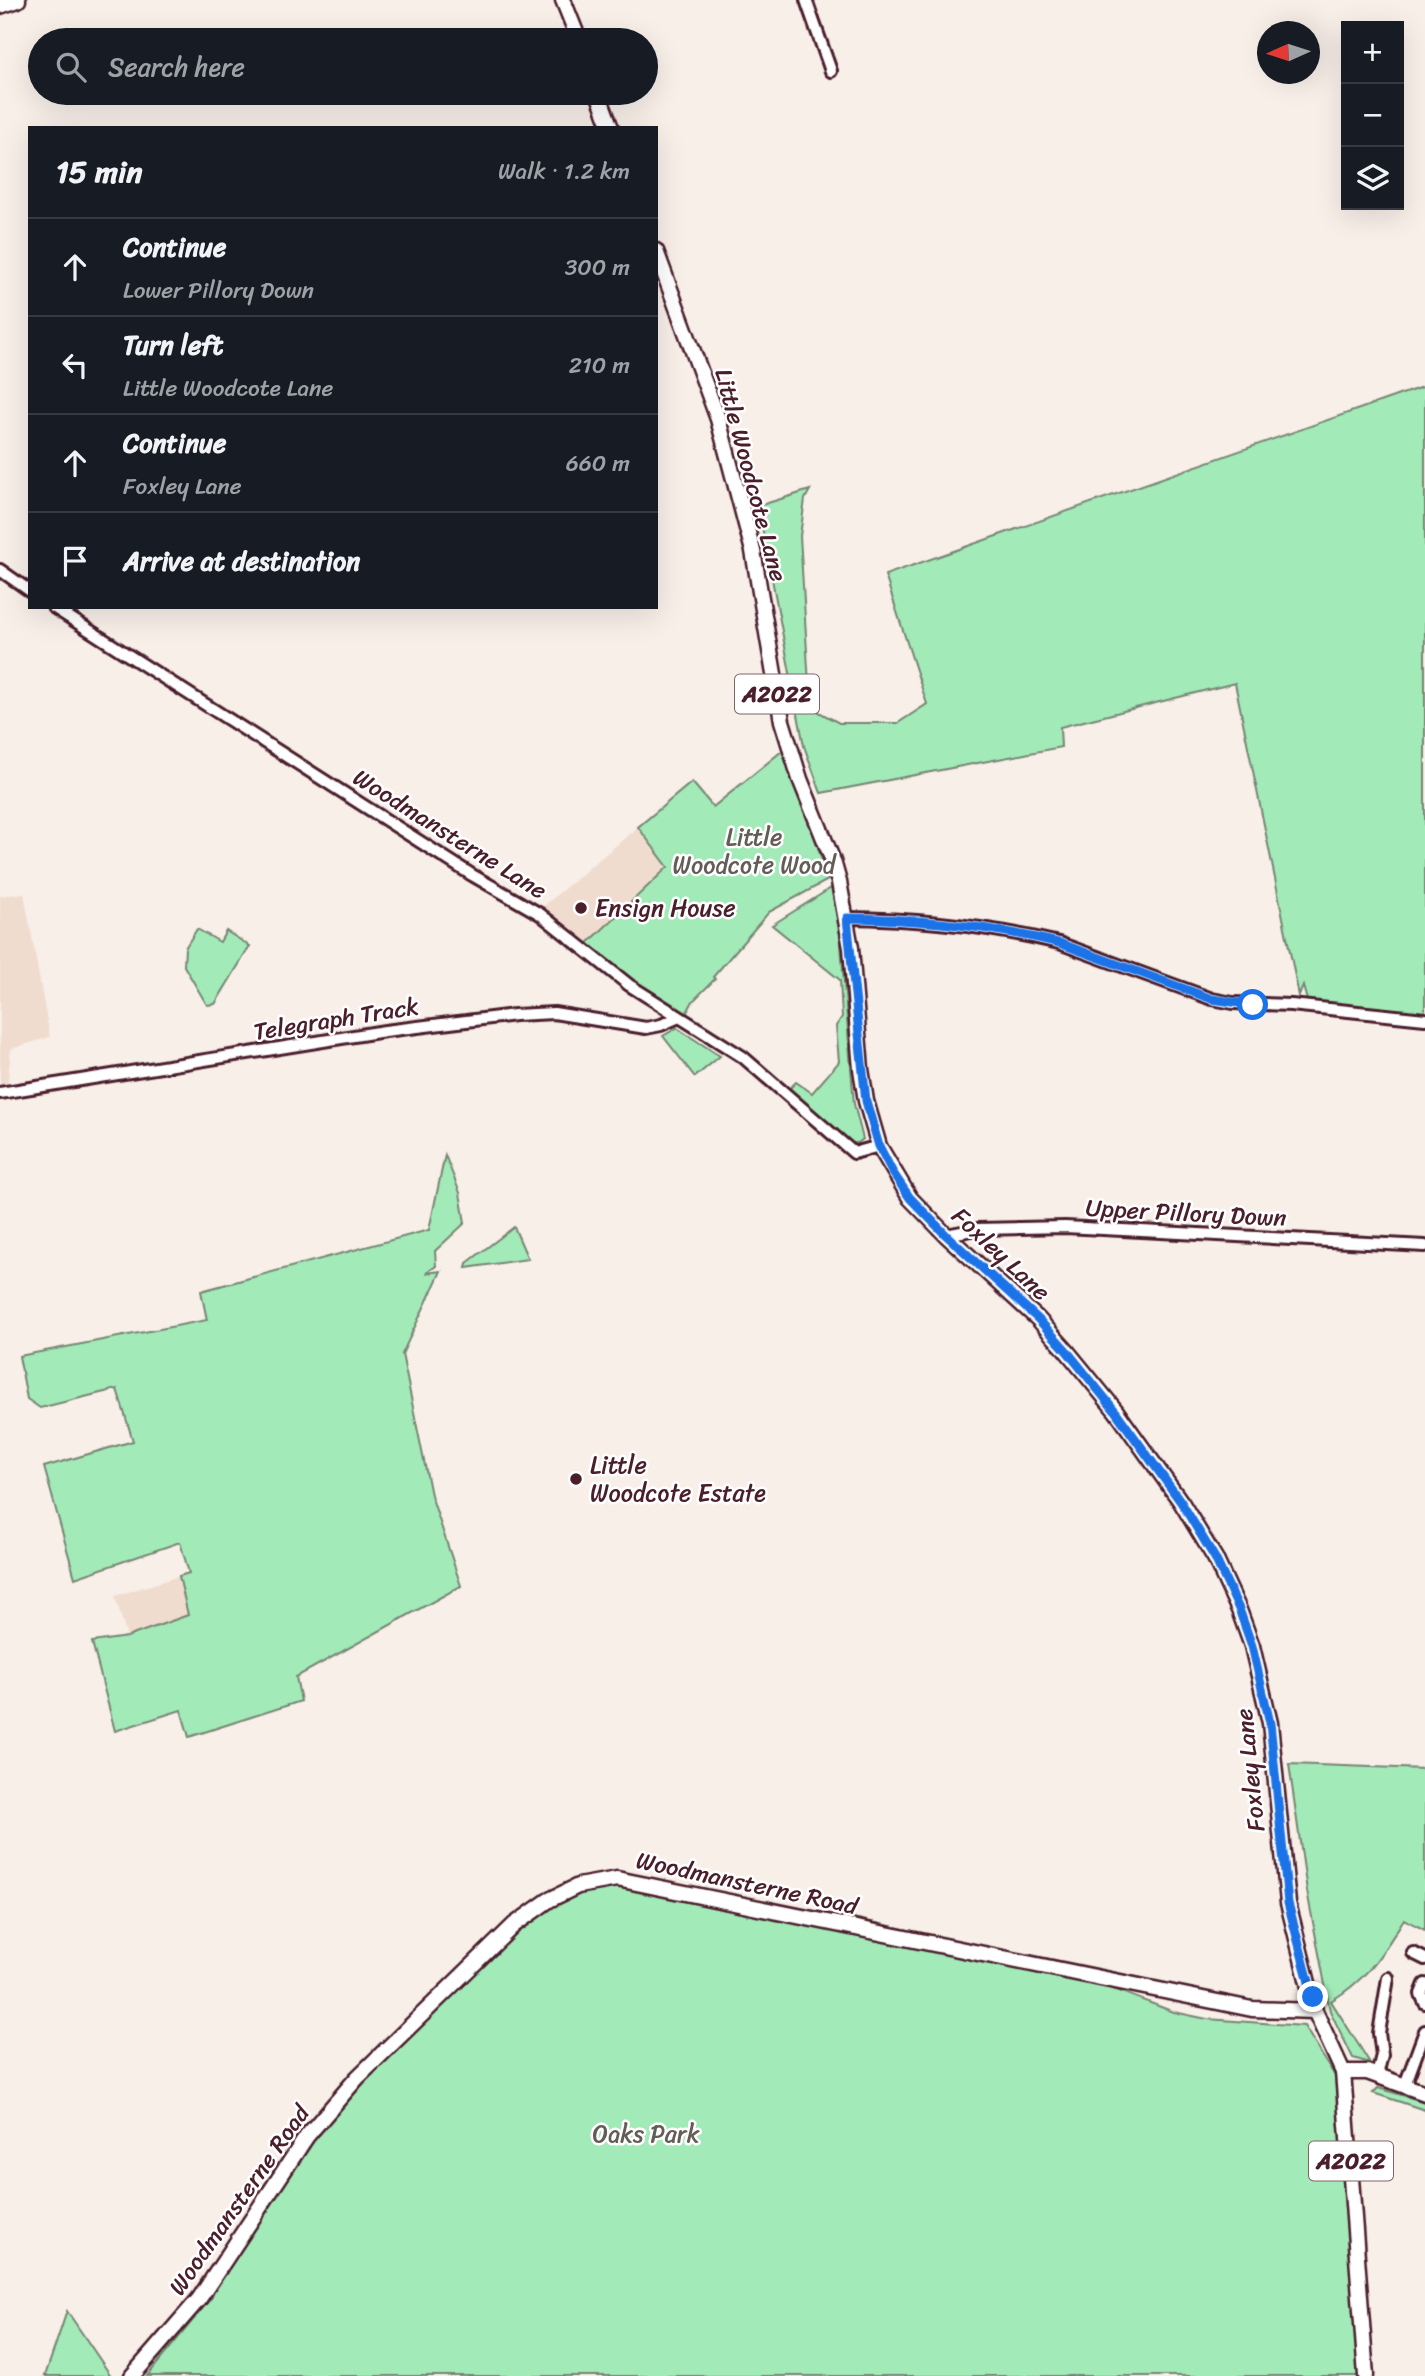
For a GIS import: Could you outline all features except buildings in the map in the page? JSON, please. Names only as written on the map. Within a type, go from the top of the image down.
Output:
[{"type":"main road","points":[[0,6],[18,0]]},
{"type":"main road","points":[[562,0],[574,28]]},
{"type":"main road","points":[[602,105],[610,126]]},
{"type":"main road","name":"Little Woodcote Lane","points":[[658,256],[718,419],[753,551],[782,721],[800,779],[833,861],[847,918],[866,1101],[879,1146],[910,1198]]},
{"type":"main road","name":"Foxley Lane","points":[[910,1198],[946,1235],[1038,1319],[1066,1350],[1159,1471],[1215,1558],[1239,1609],[1263,1684],[1274,1756],[1288,1903],[1315,2011],[1343,2072]]},
{"type":"main road","name":"Woodmansterne Road","points":[[132,2376],[199,2299],[274,2175],[357,2078],[514,1925],[549,1900],[578,1886],[617,1879],[1252,2009],[1315,2011]]},
{"type":"main road","points":[[1343,2072],[1367,2072],[1425,2093]]},
{"type":"main road","name":"A2022","points":[[1343,2072],[1366,2376]]},
{"type":"street","points":[[806,0],[831,71]]},
{"type":"street","points":[[0,569],[28,590]]},
{"type":"street","name":"Woodmansterne Lane","points":[[56,609],[472,875],[540,914],[629,985],[743,1057],[854,1153],[879,1146]]},
{"type":"street","points":[[847,918],[886,918],[938,923],[1037,938],[1059,943],[1212,999],[1233,1003],[1291,1005],[1425,1019]]},
{"type":"street","name":"Telegraph Track","points":[[0,1093],[385,1031],[515,1015],[554,1013],[646,1028],[661,1025],[677,1017]]},
{"type":"street","name":"Upper Pillory Down","points":[[946,1235],[977,1229],[1065,1227],[1425,1246]]},
{"type":"street","points":[[1413,1953],[1425,1959]]},
{"type":"street","points":[[1377,2075],[1382,2055],[1379,2033],[1388,1978]]},
{"type":"street","points":[[1425,1984],[1420,1994],[1425,2003]]},
{"type":"street","points":[[1405,2085],[1425,2031]]},
{"type":"shaded area","points":[[638,827],[669,867],[586,945],[541,908]]},
{"type":"shaded area","points":[[24,893],[50,1037],[11,1049],[7,1089],[0,1090],[0,896]]},
{"type":"shaded area","points":[[179,1576],[188,1615],[127,1637],[115,1596]]},
{"type":"green space","points":[[1425,386],[1425,1016],[1308,1004],[1303,986],[1299,996],[1235,683],[1060,727],[1061,747],[821,793],[804,746],[758,506],[810,490],[805,499],[800,536],[809,685],[819,712],[839,723],[898,723],[927,704],[885,575]]},
{"type":"green space","name":"Little Woodcote Wood","points":[[782,751],[828,880],[769,912],[713,977],[715,979],[693,1001],[685,1016],[630,983],[586,945],[668,867],[638,827],[692,782],[713,807]]},
{"type":"green space","points":[[831,888],[839,921],[854,1104],[863,1139],[858,1143],[851,1143],[789,1089],[796,1082],[812,1093],[839,1062],[836,1026],[842,1017],[840,980],[772,925]]},
{"type":"green space","points":[[197,929],[220,942],[226,931],[250,946],[215,1004],[207,1005],[184,966],[185,948]]},
{"type":"green space","points":[[677,1028],[720,1056],[695,1077],[663,1036]]},
{"type":"green space","points":[[445,1155],[460,1193],[465,1223],[435,1251],[436,1266],[426,1273],[441,1271],[402,1354],[431,1495],[461,1586],[296,1677],[301,1701],[189,1737],[181,1710],[115,1731],[92,1642],[127,1637],[188,1615],[179,1576],[189,1573],[180,1542],[75,1578],[44,1467],[133,1441],[117,1389],[40,1408],[27,1399],[19,1356],[207,1320],[201,1291],[429,1230]]},
{"type":"green space","points":[[514,1227],[528,1259],[466,1268],[467,1263]]},
{"type":"green space","points":[[1289,1764],[1425,1769],[1425,1930],[1404,1919],[1365,1974],[1331,2001],[1370,2063],[1353,2058],[1330,2011],[1307,1891]]},
{"type":"green space","name":"Oaks Park","points":[[617,1879],[858,1919],[1027,1956],[1174,2012],[1207,2019],[1304,2026],[1335,2076],[1357,2241],[1366,2376],[147,2376],[212,2297],[217,2279],[307,2136],[549,1900]]},
{"type":"green space","points":[[1378,2088],[1425,2102],[1425,2110],[1373,2093]]},
{"type":"green space","points":[[67,2311],[111,2376],[45,2376]]},
{"type":"place","name":"Ensign House","points":[[581,908]]},
{"type":"place","name":"Little Woodcote Estate","points":[[576,1479]]},
{"type":"route","points":[[1253,1005],[1212,999],[1059,943],[1037,938],[938,923],[886,918],[847,918],[866,1101],[879,1146],[893,1173],[910,1198],[946,1235],[1038,1319],[1116,1412],[1181,1502],[1215,1558],[1239,1609],[1263,1684],[1274,1756],[1288,1903],[1313,1997]]}]
